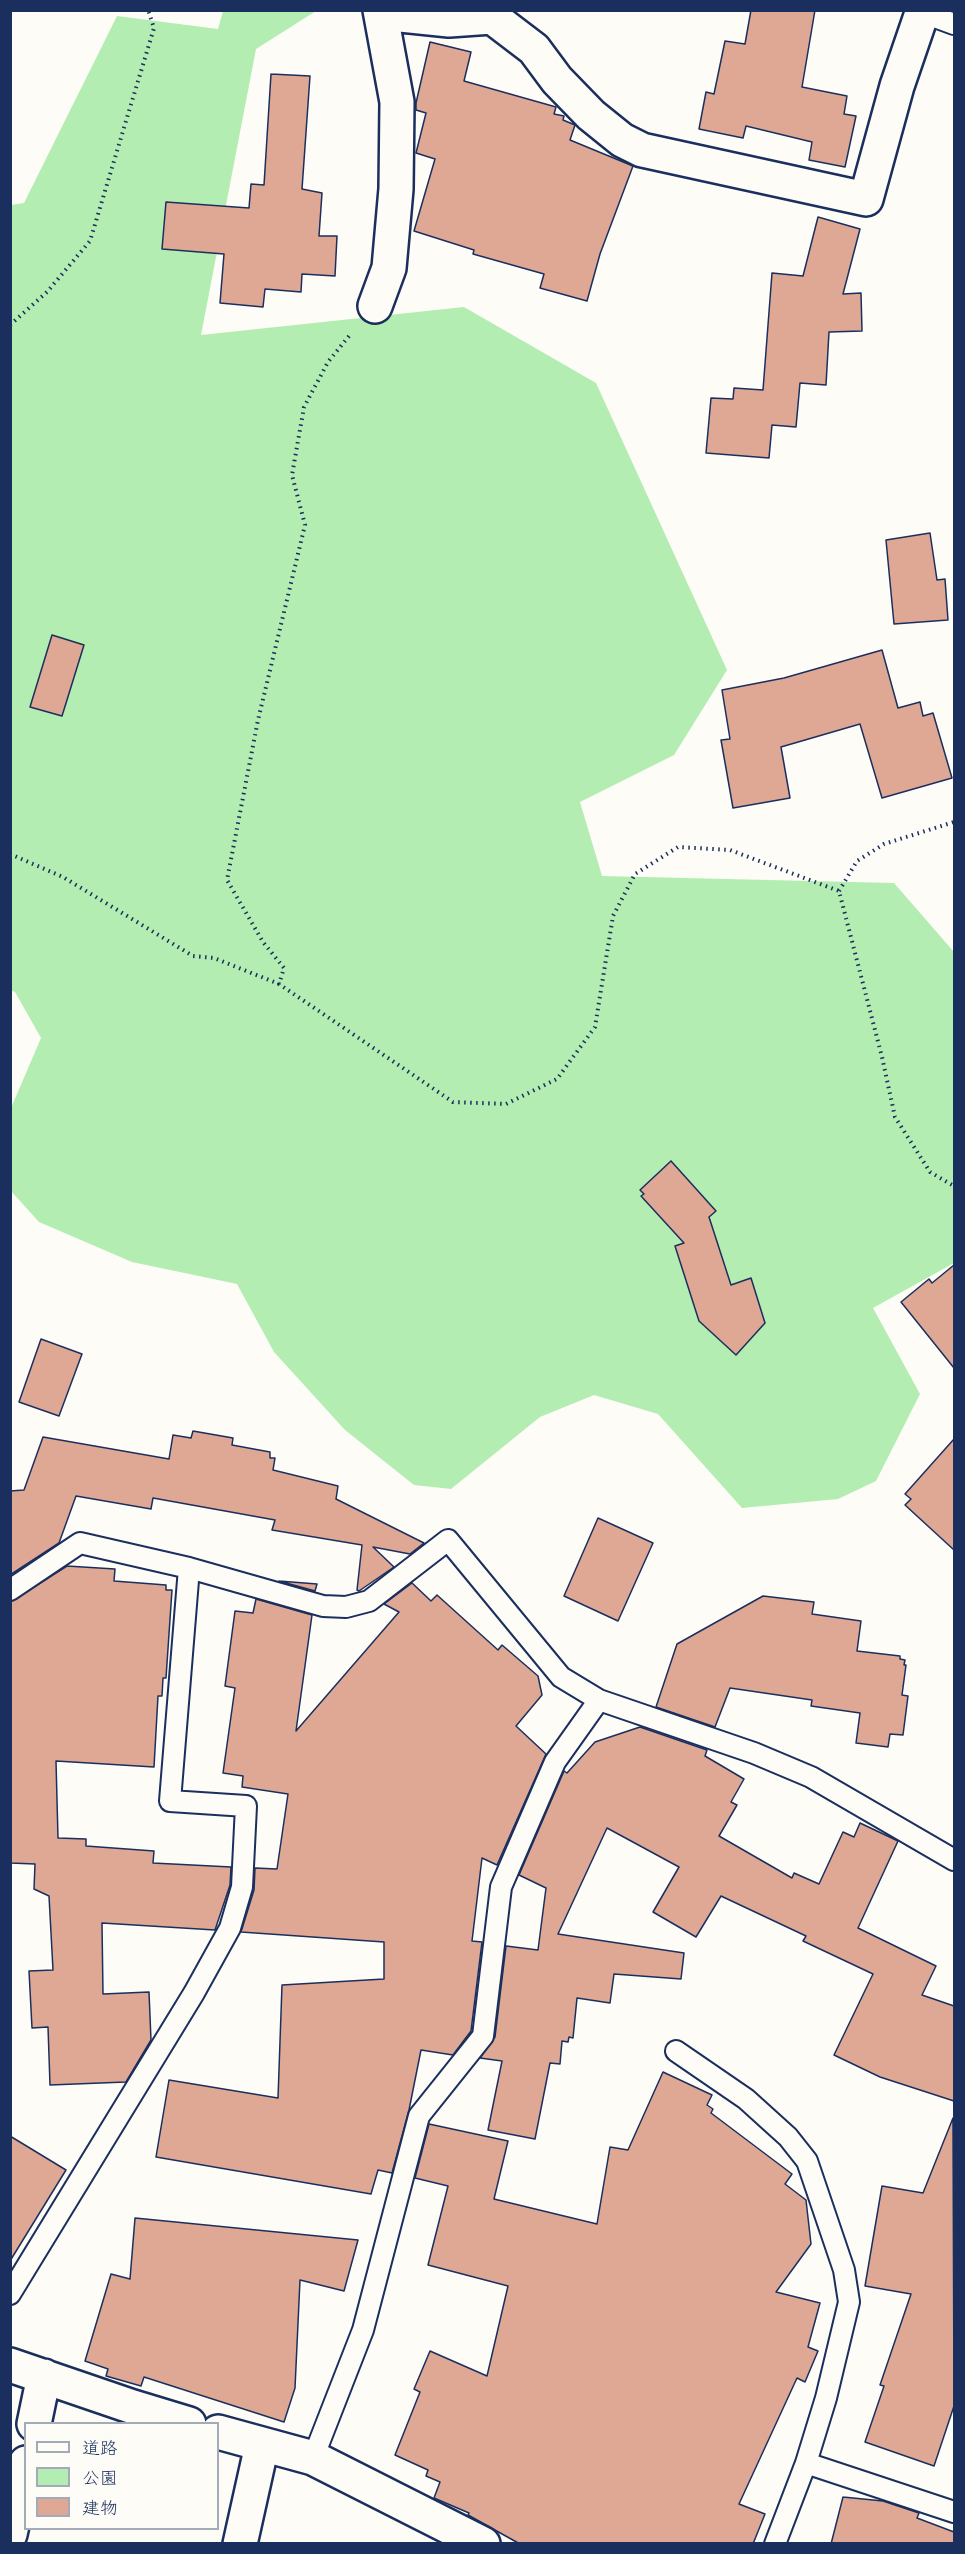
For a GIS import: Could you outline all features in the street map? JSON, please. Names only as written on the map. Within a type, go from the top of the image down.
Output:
[{"type":"street","points":[[381,10],[391,14],[449,20],[492,17],[534,49],[557,80],[591,115],[622,140],[642,150],[866,199],[897,86],[924,12]]},
{"type":"street","points":[[375,306],[389,268],[396,189],[397,102],[381,10]]},
{"type":"street","points":[[10,2365],[183,2422]]},
{"type":"street","points":[[34,2422],[44,2376]]},
{"type":"street","points":[[219,2432],[313,2457],[483,2544]]},
{"type":"street","points":[[240,2544],[262,2445]]},
{"type":"street","points":[[10,2534],[24,2472]]},
{"type":"lane","points":[[924,12],[954,24]]},
{"type":"lane","points":[[10,1590],[80,1543],[189,1568],[323,1606],[346,1607],[369,1600],[448,1540],[561,1677],[599,1700],[754,1753],[811,1777],[954,1860]]},
{"type":"lane","points":[[10,2294],[194,1993],[230,1928],[242,1887],[246,1806],[170,1801],[189,1568]]},
{"type":"lane","points":[[313,2457],[363,2330],[419,2116],[483,2036],[501,1887],[555,1762],[599,1700]]},
{"type":"lane","points":[[676,2051],[747,2099],[788,2137],[807,2161],[844,2270],[849,2302],[826,2398],[806,2463],[775,2544]]},
{"type":"lane","points":[[806,2463],[954,2512]]},
{"type":"path","points":[[10,325],[47,292],[90,241],[154,28],[148,10]]},
{"type":"path","points":[[279,984],[284,968],[263,942],[227,879],[258,720],[305,525],[292,475],[304,407],[328,362],[375,306]]},
{"type":"path","points":[[954,822],[884,844],[857,861],[839,891],[882,1057],[895,1117],[930,1172],[954,1186]]},
{"type":"path","points":[[10,854],[63,878],[193,956],[214,958],[279,984],[453,1102],[506,1104],[557,1079],[595,1027],[613,916],[635,874],[678,847],[730,850],[839,891]]},
{"type":"green space","points":[[223,11],[316,11],[256,49],[201,335],[464,307],[596,383],[727,670],[674,755],[580,802],[602,876],[894,883],[954,952],[954,1263],[873,1308],[920,1394],[876,1481],[838,1499],[742,1508],[658,1414],[594,1395],[540,1417],[451,1489],[414,1485],[345,1430],[274,1352],[237,1284],[132,1262],[39,1222],[11,1191],[11,1108],[41,1038],[15,992],[10,990],[11,205],[24,203],[117,16],[218,29]]},
{"type":"building","points":[[751,10],[815,10],[802,87],[847,96],[844,114],[856,116],[845,167],[809,160],[812,142],[746,126],[743,138],[699,129],[706,92],[714,94],[725,41],[745,44]]},
{"type":"building","points":[[430,42],[471,52],[464,81],[556,107],[554,114],[564,116],[563,120],[575,125],[570,140],[633,166],[600,254],[587,301],[540,288],[544,274],[473,254],[474,250],[414,231],[435,159],[416,153],[426,113],[416,110],[416,103]]},
{"type":"building","points":[[271,74],[310,76],[302,189],[322,193],[319,236],[337,236],[335,276],[302,274],[301,292],[265,289],[263,307],[220,303],[224,254],[162,249],[166,202],[249,208],[251,184],[264,185]]},
{"type":"building","points":[[818,217],[860,229],[843,294],[861,293],[862,331],[829,332],[826,385],[800,383],[796,427],[772,425],[769,458],[706,453],[711,398],[733,399],[734,388],[763,390],[772,273],[803,276]]},
{"type":"building","points":[[930,533],[937,580],[945,579],[948,620],[894,624],[886,540]]},
{"type":"building","points":[[52,635],[84,645],[62,716],[30,707]]},
{"type":"building","points":[[882,650],[898,708],[920,702],[923,716],[933,713],[952,778],[882,798],[860,724],[781,747],[790,798],[733,808],[721,740],[730,739],[722,690],[784,678]]},
{"type":"building","points":[[671,1161],[716,1211],[709,1217],[731,1285],[751,1278],[765,1323],[736,1355],[699,1321],[675,1246],[684,1243],[641,1196],[644,1194],[640,1190]]},
{"type":"building","points":[[954,1265],[954,1368],[901,1302],[929,1279],[932,1283]]},
{"type":"building","points":[[41,1339],[82,1354],[59,1416],[19,1402]]},
{"type":"building","points":[[193,1431],[233,1438],[232,1445],[270,1452],[270,1458],[275,1458],[273,1470],[338,1486],[336,1499],[424,1543],[410,1554],[373,1547],[394,1567],[359,1591],[357,1590],[362,1545],[272,1530],[275,1520],[153,1498],[151,1509],[76,1496],[59,1543],[10,1575],[10,1491],[24,1490],[43,1437],[169,1459],[173,1435],[191,1438]]},
{"type":"building","points":[[954,1439],[954,1550],[905,1505],[911,1499],[905,1494]]},
{"type":"building","points":[[598,1518],[653,1543],[618,1621],[564,1596]]},
{"type":"building","points":[[67,1566],[115,1569],[114,1581],[166,1585],[166,1590],[172,1590],[166,1678],[163,1678],[162,1696],[158,1696],[154,1767],[56,1761],[58,1838],[86,1839],[86,1846],[154,1851],[153,1863],[231,1867],[230,1885],[215,1930],[102,1923],[103,1994],[149,1992],[151,2040],[126,2082],[50,2085],[48,2027],[32,2028],[29,1971],[53,1970],[49,1896],[34,1889],[35,1864],[10,1863],[10,1602]]},
{"type":"building","points":[[279,1581],[317,1584],[315,1591]]},
{"type":"building","points":[[412,1583],[431,1601],[437,1595],[498,1650],[502,1645],[538,1676],[542,1695],[516,1726],[546,1754],[497,1865],[482,1858],[472,1941],[482,1942],[471,2031],[453,2055],[421,2050],[409,2110],[392,2173],[378,2170],[371,2194],[156,2157],[169,2080],[278,2098],[282,1985],[384,1979],[384,1942],[241,1932],[254,1890],[255,1868],[277,1869],[288,1794],[242,1787],[243,1776],[223,1773],[235,1688],[225,1686],[235,1611],[253,1613],[256,1599],[312,1615],[296,1731],[399,1612],[384,1604]]},
{"type":"building","points":[[763,1596],[814,1602],[812,1614],[861,1621],[857,1651],[900,1656],[900,1659],[905,1660],[902,1695],[908,1696],[903,1735],[890,1734],[888,1747],[856,1743],[860,1713],[811,1706],[812,1700],[730,1688],[715,1727],[656,1707],[677,1644]]},
{"type":"building","points":[[640,1727],[707,1750],[705,1756],[744,1779],[731,1802],[737,1805],[719,1836],[792,1878],[794,1873],[819,1884],[843,1832],[854,1837],[860,1823],[898,1841],[858,1928],[936,1966],[922,1995],[954,2006],[954,2101],[880,2077],[834,2055],[873,1974],[803,1941],[806,1936],[721,1896],[696,1937],[653,1912],[679,1867],[607,1828],[558,1934],[684,1953],[681,1979],[614,1974],[610,2003],[577,1998],[573,2038],[569,2037],[568,2042],[562,2041],[560,2064],[550,2063],[535,2139],[488,2130],[502,2061],[480,2058],[495,2037],[506,1946],[538,1950],[546,1888],[519,1875],[564,1771],[567,1773],[595,1742]]},
{"type":"building","points":[[663,2072],[712,2095],[707,2105],[713,2109],[711,2113],[792,2174],[785,2184],[806,2200],[811,2244],[776,2292],[820,2303],[808,2347],[818,2351],[805,2382],[797,2378],[739,2504],[765,2514],[753,2544],[520,2544],[468,2515],[469,2513],[434,2498],[440,2482],[426,2476],[428,2470],[395,2455],[420,2392],[414,2389],[430,2351],[487,2376],[508,2286],[428,2265],[448,2186],[415,2178],[429,2124],[508,2141],[494,2199],[597,2224],[610,2147],[628,2150]]},
{"type":"building","points":[[953,2118],[954,2406],[934,2466],[865,2442],[884,2386],[880,2385],[911,2294],[865,2286],[882,2186],[923,2193]]},
{"type":"building","points":[[10,2136],[66,2170],[10,2261]]},
{"type":"building","points":[[135,2218],[358,2240],[344,2291],[300,2280],[295,2388],[284,2422],[144,2377],[141,2386],[106,2376],[108,2369],[85,2361],[111,2274],[130,2279]]},
{"type":"building","points":[[843,2497],[883,2501],[919,2513],[917,2518],[954,2532],[954,2544],[831,2544]]}]
